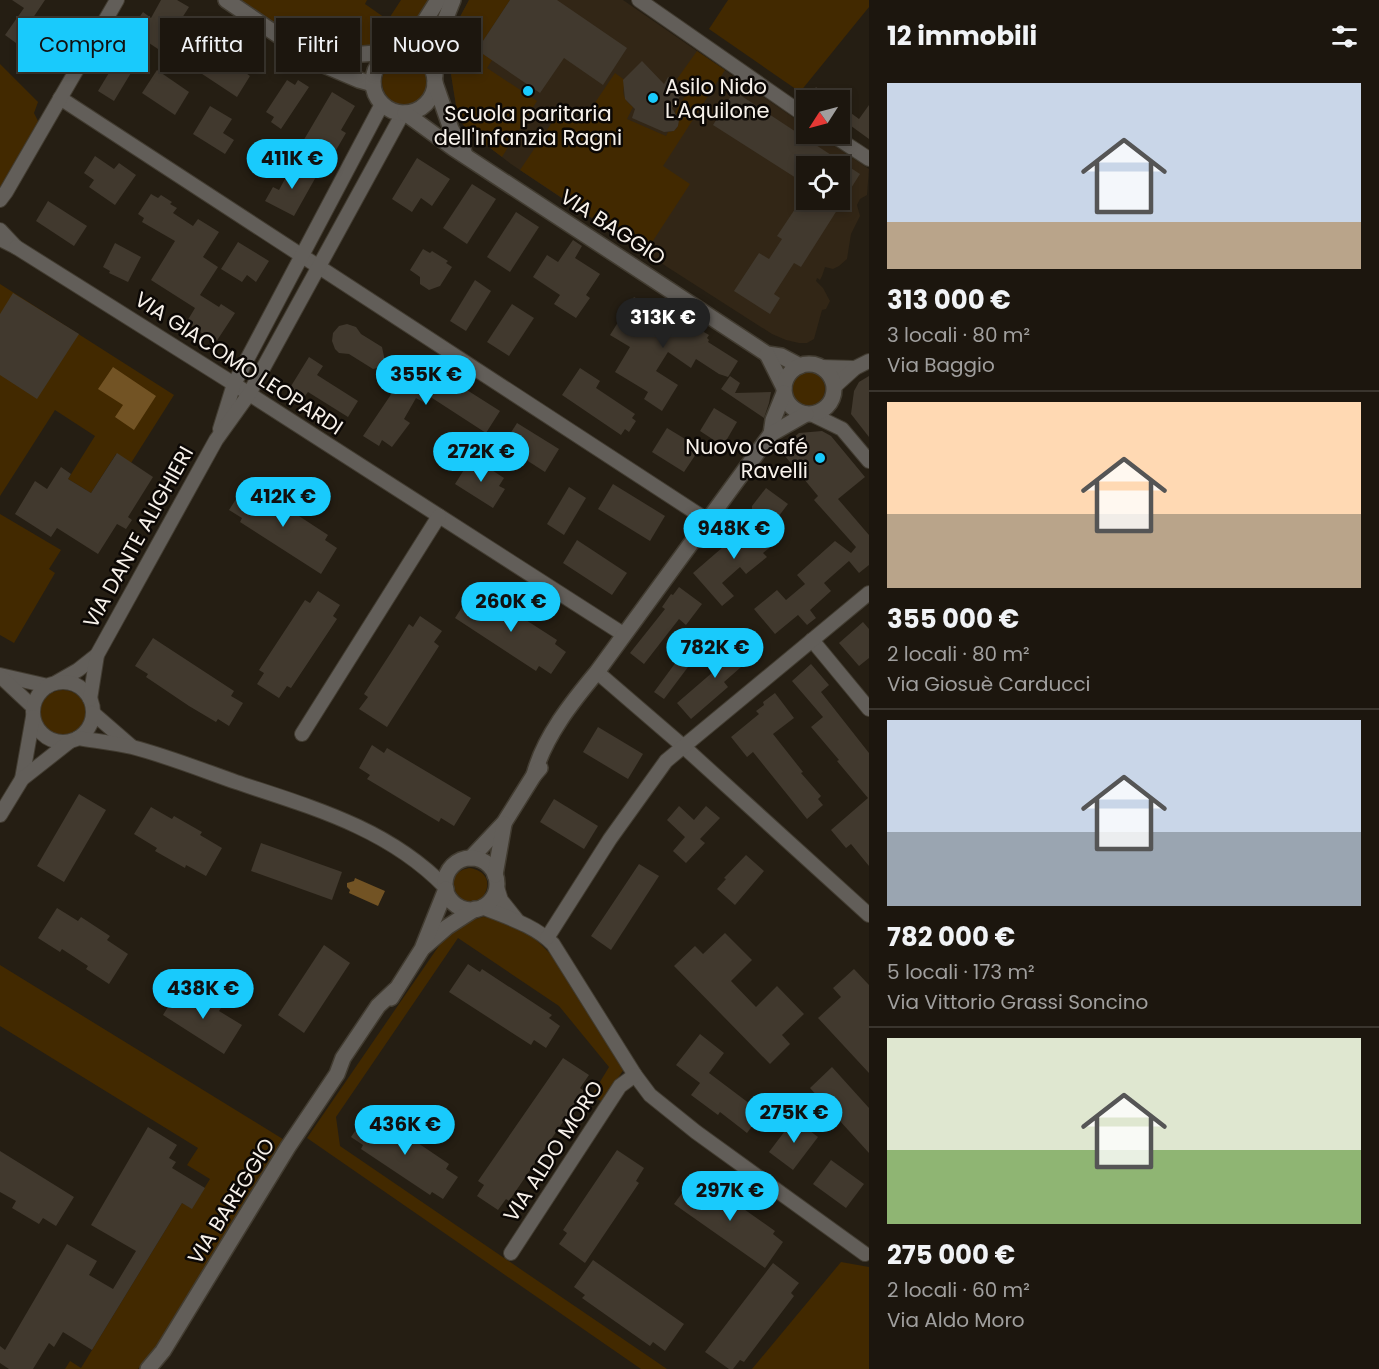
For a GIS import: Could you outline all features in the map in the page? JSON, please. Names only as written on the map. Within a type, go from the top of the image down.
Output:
[{"type":"street","points":[[0,207],[3,196],[117,0]]},
{"type":"street","points":[[226,0],[276,32]]},
{"type":"street","points":[[427,18],[438,0]]},
{"type":"street","points":[[376,72],[373,84],[382,104],[392,111],[404,113],[424,106],[433,94],[435,42],[453,0]]},
{"type":"street","points":[[639,0],[796,109]]},
{"type":"street","points":[[341,72],[373,84]]},
{"type":"street","points":[[432,72],[435,81]]},
{"type":"street","name":"VIA BAGGIO","points":[[435,81],[451,129],[466,155]]},
{"type":"street","points":[[60,98],[707,520]]},
{"type":"street","name":"VIA DANTE ALIGHIERI","points":[[216,440],[234,384],[382,104]]},
{"type":"street","name":"VIA BAGGIO","points":[[404,113],[767,354],[781,356],[800,366]]},
{"type":"street","name":"VIA DANTE ALIGHIERI","points":[[90,699],[97,655],[216,440],[249,394],[404,113]]},
{"type":"street","points":[[846,144],[869,159]]},
{"type":"street","name":"VIA GIACOMO LEOPARDI","points":[[0,230],[16,247]]},
{"type":"street","name":"VIA GIACOMO LEOPARDI","points":[[0,239],[234,384],[623,634]]},
{"type":"street","name":"VIA BAGGIO","points":[[767,354],[784,391]]},
{"type":"street","points":[[834,387],[855,368],[869,361]]},
{"type":"street","points":[[855,368],[821,367],[811,364],[800,366],[789,375],[784,391],[798,412],[809,414],[842,429],[869,461]]},
{"type":"street","points":[[809,414],[820,412],[832,400],[834,387],[829,375],[821,367]]},
{"type":"street","name":"VIA BAREGGIO","points":[[771,434],[773,420],[784,391]]},
{"type":"street","name":"VIA BAREGGIO","points":[[155,1369],[163,1351],[288,1147],[337,1074],[362,1044],[422,949],[445,888],[445,879],[452,866],[471,858],[504,823],[534,775],[538,759],[574,700],[597,672],[771,434],[809,414]]},
{"type":"street","points":[[302,734],[439,516]]},
{"type":"street","points":[[547,938],[610,839],[670,757],[869,593]]},
{"type":"street","points":[[812,640],[869,709]]},
{"type":"street","name":"VIA DANTE ALIGHIERI","points":[[52,684],[78,670],[97,655]]},
{"type":"street","points":[[597,672],[869,914]]},
{"type":"street","points":[[0,675],[52,684],[70,683],[81,689],[90,699],[93,713],[88,727],[22,779],[0,814]]},
{"type":"street","points":[[0,675],[33,712],[42,734],[50,739],[133,747],[292,800],[354,824],[398,846],[424,866],[445,888],[450,900],[455,904],[468,910],[478,908],[521,923]]},
{"type":"street","points":[[22,779],[36,698],[52,684]]},
{"type":"street","points":[[93,713],[133,747]]},
{"type":"street","name":"VIA BAREGGIO","points":[[422,949],[447,927],[492,899],[504,823]]},
{"type":"street","points":[[471,858],[486,862],[496,881],[501,900],[508,911],[521,923]]},
{"type":"street","name":"VIA ALDO MORO","points":[[521,923],[553,944],[635,1076],[650,1095],[696,1132],[865,1254]]},
{"type":"street","name":"VIA ALDO MORO","points":[[511,1253],[620,1086],[635,1076]]},
{"type":"street","name":"VIA BAREGGIO","points":[[148,1369],[163,1351]]},
{"type":"shaded area","points":[[240,0],[367,0],[365,4],[385,18],[372,18],[372,48],[360,49],[360,18],[276,18],[276,23]]},
{"type":"shaded area","points":[[401,0],[430,0],[421,18],[389,18]]},
{"type":"shaded area","points":[[469,0],[623,0],[796,119],[796,144],[832,144],[850,156],[796,156],[796,210],[850,210],[850,156],[869,169],[867,195],[860,199],[857,205],[860,216],[851,234],[847,259],[833,269],[825,267],[820,280],[817,278],[816,281],[830,301],[826,309],[822,310],[814,339],[807,343],[799,343],[772,334],[511,164],[468,131],[458,118],[451,72],[481,72],[481,18],[459,18]]},
{"type":"shaded area","points":[[469,0],[510,0],[481,44],[481,18],[459,18]]},
{"type":"shaded area","points":[[728,0],[869,0],[869,7],[802,90],[797,90],[709,29]]},
{"type":"shaded area","points":[[697,51],[725,70],[663,166],[690,184],[645,253],[520,170],[561,109],[582,122],[615,73],[626,81],[624,95],[633,107],[627,119],[666,136],[668,132],[675,130],[678,119],[675,112],[690,88],[677,79]]},
{"type":"shaded area","points":[[481,53],[492,60],[487,68],[537,101],[502,157],[468,131],[458,118],[451,72],[481,72]]},
{"type":"shaded area","points":[[0,64],[38,102],[34,113],[39,123],[0,189]]},
{"type":"shaded area","points":[[385,72],[426,73],[428,82],[426,91],[414,103],[405,105],[396,103],[384,91],[382,82]]},
{"type":"shaded area","points":[[0,284],[174,395],[131,463],[116,454],[91,493],[68,479],[95,436],[55,410],[0,496]]},
{"type":"shaded area","points":[[113,367],[156,396],[134,430],[115,417],[123,405],[98,389]]},
{"type":"shaded area","points":[[808,372],[820,377],[825,389],[820,401],[808,406],[796,401],[791,389],[796,377]]},
{"type":"shaded area","points":[[0,514],[61,550],[49,569],[55,573],[14,643],[0,635]]},
{"type":"shaded area","points":[[63,690],[79,697],[86,713],[79,729],[63,736],[47,729],[40,713],[47,697]]},
{"type":"shaded area","points":[[469,868],[481,872],[487,882],[486,891],[480,900],[472,902],[458,895],[453,880],[458,873]]},
{"type":"shaded area","points":[[355,878],[385,891],[378,906],[349,893],[347,883],[354,881]]},
{"type":"shaded area","points":[[483,917],[504,921],[523,930],[554,958],[624,1069],[602,1102],[592,1095],[609,1067],[559,1006],[458,938],[336,1117],[340,1146],[667,1369],[641,1369],[307,1138],[447,934],[463,922]]},
{"type":"shaded area","points":[[0,965],[286,1141],[168,1332],[138,1369],[65,1369],[70,1361],[81,1368],[182,1203],[192,1208],[210,1179],[187,1165],[198,1148],[0,1026]]},
{"type":"shaded area","points":[[841,1262],[869,1267],[869,1369],[752,1369]]},
{"type":"building","points":[[12,0],[45,0],[33,18],[18,18],[16,43],[5,35],[24,8]]},
{"type":"building","points":[[161,0],[177,0],[189,7],[182,18],[160,18],[160,50],[149,43],[148,45],[148,18],[139,18],[143,12],[151,18]]},
{"type":"building","points":[[510,0],[557,0],[627,48],[603,85],[564,58],[540,93],[481,53],[481,44]]},
{"type":"building","points":[[642,61],[664,84],[668,77],[685,89],[672,108],[679,120],[674,131],[664,132],[632,118],[635,109],[625,99],[623,80]]},
{"type":"building","points":[[157,70],[189,92],[175,115],[142,93]]},
{"type":"building","points":[[109,72],[132,72],[114,101],[98,91]]},
{"type":"building","points":[[199,72],[244,72],[250,76],[237,97]]},
{"type":"building","points":[[287,80],[295,85],[298,80],[309,87],[281,129],[271,122],[274,117],[266,112]]},
{"type":"building","points":[[734,91],[796,132],[796,144],[814,144],[833,156],[796,156],[796,178],[713,125]]},
{"type":"building","points":[[332,92],[355,106],[341,130],[346,133],[332,157],[327,157],[302,143]]},
{"type":"building","points":[[869,105],[869,139],[850,125],[850,112],[859,119]]},
{"type":"building","points":[[210,106],[232,119],[223,133],[234,140],[225,154],[193,134]]},
{"type":"building","points":[[95,156],[114,169],[119,163],[136,175],[115,205],[89,187],[94,180],[84,173]]},
{"type":"building","points":[[417,158],[450,179],[432,206],[421,198],[412,212],[392,199]]},
{"type":"building","points":[[294,162],[317,175],[294,216],[265,201],[273,187],[279,190]]},
{"type":"building","points":[[850,167],[860,174],[850,190]]},
{"type":"building","points":[[472,184],[496,199],[467,244],[443,228]]},
{"type":"building","points":[[151,194],[158,198],[161,195],[172,202],[170,204],[177,208],[173,213],[193,226],[198,219],[219,232],[203,257],[218,267],[200,295],[219,307],[221,304],[235,313],[216,342],[186,323],[195,308],[151,280],[175,241],[142,222],[144,218],[138,214]]},
{"type":"building","points":[[48,201],[87,226],[74,246],[36,221]]},
{"type":"building","points":[[796,208],[796,210],[837,210],[801,267],[794,263],[774,294],[780,298],[770,314],[734,291],[759,253],[769,259],[782,239],[777,236]]},
{"type":"building","points":[[516,212],[539,227],[510,272],[487,257]]},
{"type":"building","points":[[573,240],[582,246],[575,258],[600,274],[586,295],[590,298],[576,318],[554,304],[560,295],[533,277],[547,255],[558,262]]},
{"type":"building","points":[[238,242],[269,261],[256,282],[247,275],[242,282],[221,269]]},
{"type":"building","points":[[115,243],[141,257],[128,282],[109,273],[110,271],[103,267]]},
{"type":"building","points":[[423,249],[430,253],[432,251],[448,261],[446,263],[452,267],[440,286],[429,290],[420,284],[420,277],[410,270]]},
{"type":"building","points":[[475,280],[491,291],[466,331],[450,321]]},
{"type":"building","points":[[13,293],[79,334],[37,399],[0,375],[0,314]]},
{"type":"building","points":[[634,297],[662,314],[668,304],[687,317],[685,321],[709,335],[708,342],[738,361],[728,377],[696,359],[691,368],[668,352],[656,371],[678,385],[662,411],[644,399],[648,392],[615,372],[630,347],[610,335]]},
{"type":"building","points":[[512,304],[534,318],[509,356],[487,342]]},
{"type":"building","points":[[347,324],[356,327],[361,334],[382,347],[386,366],[373,369],[349,354],[339,353],[335,349],[332,341],[333,333],[339,326]]},
{"type":"building","points":[[309,357],[323,366],[317,375],[358,401],[348,417],[308,392],[302,400],[288,391]]},
{"type":"building","points":[[411,361],[425,370],[424,373],[454,392],[459,385],[500,411],[486,433],[429,396],[425,403],[416,398],[404,419],[410,423],[392,447],[382,440],[379,446],[363,436]]},
{"type":"building","points":[[580,368],[600,381],[596,388],[635,414],[632,418],[636,421],[629,432],[625,429],[621,435],[562,395]]},
{"type":"building","points":[[730,376],[740,383],[735,393],[771,392],[764,418],[721,389]]},
{"type":"building","points":[[869,376],[869,437],[851,414],[854,391],[859,382]]},
{"type":"building","points":[[714,408],[737,422],[723,446],[700,431]]},
{"type":"building","points":[[517,423],[559,449],[545,472],[503,445]]},
{"type":"building","points":[[667,428],[700,448],[684,472],[652,452]]},
{"type":"building","points":[[822,431],[831,436],[865,477],[838,499],[869,535],[869,565],[859,573],[849,561],[824,583],[831,591],[810,610],[816,618],[807,625],[798,615],[775,634],[754,609],[777,590],[786,600],[805,584],[797,575],[835,541],[851,553],[856,547],[814,500],[818,496],[780,450],[799,433]]},
{"type":"building","points":[[117,453],[153,477],[128,517],[132,520],[126,529],[117,524],[98,554],[57,528],[51,537],[15,514],[35,481],[47,489],[61,467],[71,474],[68,479],[91,493]]},
{"type":"building","points":[[472,457],[504,478],[499,486],[505,489],[493,508],[455,484]]},
{"type":"building","points":[[247,482],[328,535],[325,540],[337,548],[321,574],[240,522],[242,518],[229,510]]},
{"type":"building","points":[[613,484],[665,516],[650,541],[598,509]]},
{"type":"building","points":[[569,487],[586,498],[564,535],[547,524]]},
{"type":"building","points":[[766,488],[788,504],[772,525],[752,510],[752,506]]},
{"type":"building","points":[[739,524],[753,540],[769,527],[779,540],[763,553],[767,557],[746,574],[740,567],[722,583],[734,596],[722,606],[693,573],[723,547],[718,542]]},
{"type":"building","points":[[577,540],[627,573],[612,595],[563,563]]},
{"type":"building","points":[[679,587],[702,604],[686,625],[679,619],[644,664],[630,653],[665,609],[662,607],[671,594],[673,595]]},
{"type":"building","points":[[473,590],[485,599],[487,595],[557,640],[555,644],[566,652],[551,674],[539,666],[536,671],[455,618]]},
{"type":"building","points":[[318,591],[340,605],[333,616],[337,619],[291,688],[287,686],[279,698],[257,684],[264,673],[259,670],[305,600],[310,603]]},
{"type":"building","points":[[420,616],[442,631],[434,642],[439,646],[387,727],[359,709],[368,697],[364,694],[409,624],[413,627]]},
{"type":"building","points":[[863,622],[869,629],[869,658],[859,666],[839,643]]},
{"type":"building","points":[[728,633],[749,660],[724,682],[728,687],[691,719],[677,703],[728,659],[715,644]]},
{"type":"building","points":[[153,638],[234,691],[231,696],[243,703],[229,726],[218,719],[216,722],[189,706],[146,677],[148,674],[135,666]]},
{"type":"building","points":[[690,643],[700,651],[664,699],[654,692]]},
{"type":"building","points":[[811,664],[829,685],[821,692],[869,753],[869,866],[851,844],[846,848],[831,830],[868,798],[811,727],[823,717],[792,681]]},
{"type":"building","points":[[775,693],[794,718],[773,734],[821,796],[818,799],[823,805],[807,819],[753,752],[747,757],[731,737],[759,714],[756,711]]},
{"type":"building","points":[[598,727],[643,754],[628,779],[583,752]]},
{"type":"building","points":[[372,745],[384,753],[387,748],[471,798],[454,826],[441,818],[439,822],[367,779],[370,775],[359,768]]},
{"type":"building","points":[[79,794],[106,810],[64,882],[37,866]]},
{"type":"building","points":[[554,799],[598,826],[584,849],[540,822]]},
{"type":"building","points":[[679,806],[694,820],[706,806],[720,818],[700,839],[705,843],[686,863],[673,851],[685,837],[667,820]]},
{"type":"building","points":[[151,807],[172,819],[174,816],[202,832],[200,835],[222,848],[206,876],[186,865],[185,868],[155,851],[157,848],[134,834]]},
{"type":"building","points":[[261,843],[342,872],[332,900],[251,871]]},
{"type":"building","points":[[746,855],[764,871],[735,905],[717,889],[726,879],[724,878]]},
{"type":"building","points":[[639,864],[659,876],[611,950],[591,936]]},
{"type":"building","points":[[57,908],[78,921],[81,917],[110,936],[107,940],[128,954],[109,984],[86,969],[88,966],[62,949],[60,952],[38,938]]},
{"type":"building","points":[[725,933],[752,960],[731,981],[756,1007],[777,986],[804,1014],[782,1035],[790,1044],[770,1064],[674,966],[695,946],[703,954]]},
{"type":"building","points":[[324,945],[350,963],[304,1033],[278,1015]]},
{"type":"building","points":[[468,964],[480,972],[482,969],[552,1015],[549,1018],[560,1026],[546,1048],[534,1040],[531,1045],[449,992]]},
{"type":"building","points":[[854,969],[869,985],[869,1073],[818,1018],[841,997],[833,988]]},
{"type":"building","points":[[180,987],[201,999],[202,996],[221,1008],[219,1011],[242,1025],[224,1054],[163,1015]]},
{"type":"building","points":[[700,1034],[724,1053],[709,1073],[762,1113],[747,1133],[720,1112],[718,1115],[691,1095],[700,1083],[676,1065]]},
{"type":"building","points":[[563,1058],[589,1075],[580,1088],[584,1091],[509,1201],[506,1199],[498,1210],[477,1196],[484,1185],[478,1181]]},
{"type":"building","points":[[832,1067],[869,1108],[869,1153],[810,1088]]},
{"type":"building","points":[[366,1115],[378,1123],[381,1118],[449,1164],[446,1169],[458,1177],[443,1199],[432,1192],[430,1195],[361,1149],[363,1145],[351,1137]]},
{"type":"building","points":[[794,1119],[818,1137],[793,1170],[769,1152]]},
{"type":"building","points":[[148,1127],[177,1145],[169,1158],[176,1162],[172,1168],[205,1188],[192,1209],[182,1203],[92,1350],[63,1332],[54,1347],[49,1343],[33,1369],[9,1369],[0,1363],[0,1346],[5,1350],[67,1244],[97,1261],[89,1275],[113,1289],[136,1251],[91,1225]]},
{"type":"building","points":[[617,1150],[644,1168],[636,1181],[639,1183],[585,1263],[559,1244],[567,1233],[563,1230]]},
{"type":"building","points":[[0,1151],[74,1197],[56,1226],[43,1218],[39,1224],[12,1208],[16,1201],[0,1192]]},
{"type":"building","points":[[831,1160],[864,1184],[846,1208],[813,1184]]},
{"type":"building","points":[[693,1178],[705,1186],[707,1183],[775,1231],[773,1234],[783,1242],[765,1268],[674,1204]]},
{"type":"building","points":[[593,1260],[684,1324],[665,1351],[653,1342],[650,1346],[582,1298],[585,1295],[574,1287]]},
{"type":"building","points":[[773,1263],[799,1283],[791,1293],[794,1296],[744,1362],[740,1360],[733,1369],[729,1369],[705,1352]]},
{"type":"place","name":"Scuola paritaria dell'Infanzia Ragni","points":[[528,91]]},
{"type":"place","name":"Asilo Nido L'Aquilone","points":[[653,98]]},
{"type":"place","name":"Nuovo Café Ravelli","points":[[820,458]]}]
